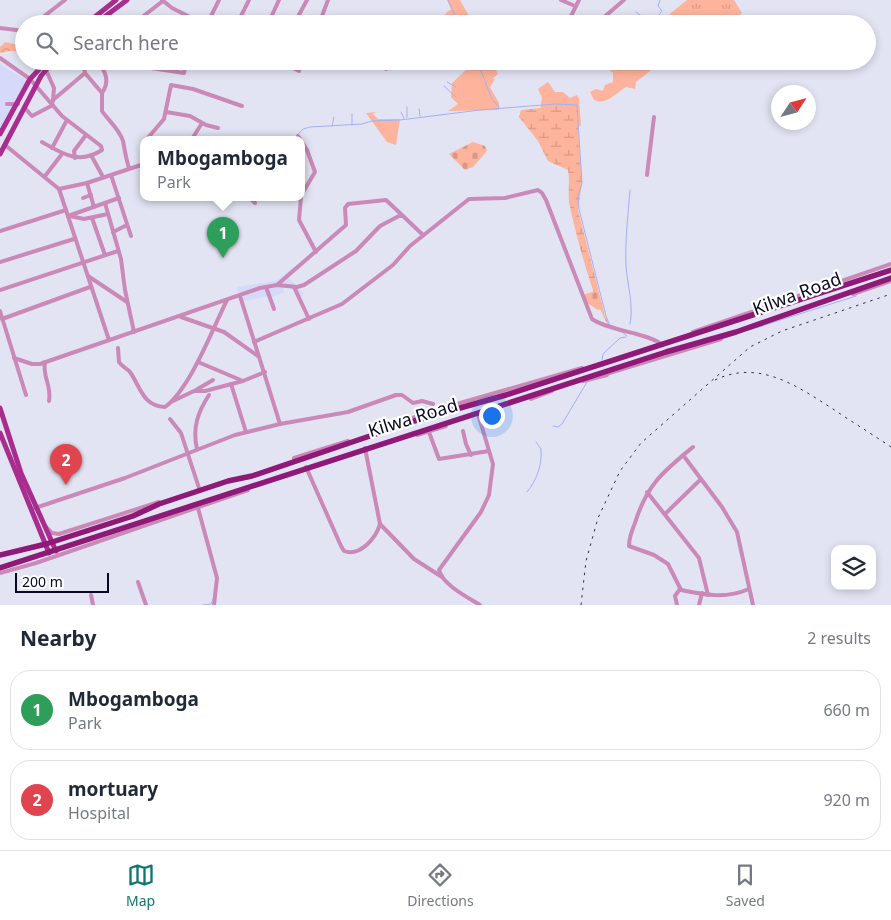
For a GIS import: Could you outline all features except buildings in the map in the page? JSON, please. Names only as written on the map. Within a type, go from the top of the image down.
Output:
[{"type":"highway","name":"Kilwa Road","points":[[0,556],[59,540],[133,516],[160,504],[294,462],[414,421],[506,396],[891,270]]},
{"type":"highway","name":"Kilwa Road","points":[[0,568],[198,507],[366,449],[478,415],[507,402],[606,373],[699,341],[745,329],[891,280]]},
{"type":"main road","points":[[97,15],[116,0]]},
{"type":"main road","points":[[108,15],[127,0]]},
{"type":"main road","points":[[0,134],[30,79],[38,70]]},
{"type":"main road","points":[[0,154],[36,84],[46,70]]},
{"type":"main road","points":[[0,408],[21,473],[42,522],[45,534],[40,546]]},
{"type":"main road","points":[[0,434],[16,477],[53,552]]},
{"type":"main road","points":[[45,534],[59,540]]},
{"type":"street","points":[[45,15],[64,0]]},
{"type":"street","points":[[210,15],[219,0]]},
{"type":"street","points":[[242,15],[249,0]]},
{"type":"street","points":[[272,15],[280,0]]},
{"type":"street","points":[[299,15],[307,0]]},
{"type":"street","points":[[322,15],[328,0]]},
{"type":"street","points":[[561,0],[575,6]]},
{"type":"street","points":[[571,15],[579,0]]},
{"type":"street","points":[[606,15],[624,0]]},
{"type":"street","points":[[144,15],[162,1],[188,15]]},
{"type":"street","points":[[0,28],[15,29]]},
{"type":"street","points":[[0,58],[15,68]]},
{"type":"street","points":[[17,70],[36,84],[56,110],[102,148],[101,151],[91,155],[76,158],[62,154],[42,142]]},
{"type":"street","points":[[46,70],[54,88],[53,100],[56,110]]},
{"type":"street","points":[[53,100],[84,73],[85,70]]},
{"type":"street","points":[[102,70],[107,82],[102,93],[102,111],[112,122],[122,139],[123,151],[129,168]]},
{"type":"street","points":[[164,70],[184,73],[186,72],[185,70]]},
{"type":"street","points":[[84,73],[102,93]]},
{"type":"street","points":[[150,136],[159,126],[166,112],[171,85],[193,89],[242,106]]},
{"type":"street","points":[[7,104],[18,104]]},
{"type":"street","points":[[24,107],[32,116],[52,105]]},
{"type":"street","points":[[166,112],[190,116],[202,123],[218,128]]},
{"type":"street","points":[[646,175],[654,117]]},
{"type":"street","points":[[52,148],[67,120]]},
{"type":"street","points":[[194,136],[202,123]]},
{"type":"street","points":[[76,158],[74,151],[86,135]]},
{"type":"street","points":[[5,145],[59,189],[90,287],[110,340]]},
{"type":"street","points":[[305,146],[315,172],[305,188]]},
{"type":"street","points":[[45,176],[62,154]]},
{"type":"street","points":[[91,155],[104,177]]},
{"type":"street","points":[[59,189],[87,183],[140,165]]},
{"type":"street","points":[[111,175],[131,236]]},
{"type":"street","points":[[87,183],[94,207]]},
{"type":"street","points":[[254,342],[342,304],[393,265],[404,251],[469,199],[505,198],[539,190],[546,200],[592,319],[661,344],[891,264]]},
{"type":"street","points":[[83,198],[91,195]]},
{"type":"street","points":[[69,216],[119,198]]},
{"type":"street","points":[[277,286],[346,226],[345,208],[348,204],[386,200],[423,235]]},
{"type":"street","points":[[301,201],[299,220],[316,252]]},
{"type":"street","points":[[105,203],[118,251],[134,332]]},
{"type":"street","points":[[0,230],[66,210]]},
{"type":"street","points":[[69,216],[79,219],[108,214]]},
{"type":"street","points":[[14,358],[32,364],[45,362],[266,287],[294,287],[304,284],[356,251],[380,226],[402,215]]},
{"type":"street","points":[[92,218],[105,255]]},
{"type":"street","points":[[113,232],[127,225]]},
{"type":"street","points":[[0,262],[74,239]]},
{"type":"street","points":[[0,290],[118,251]]},
{"type":"street","points":[[86,274],[127,302]]},
{"type":"street","points":[[2,319],[90,287]]},
{"type":"street","points":[[266,287],[274,309]]},
{"type":"street","points":[[294,287],[309,319]]},
{"type":"street","points":[[240,296],[280,424]]},
{"type":"street","points":[[171,402],[198,362],[227,300]]},
{"type":"street","points":[[0,311],[26,395]]},
{"type":"street","points":[[181,317],[214,328],[259,356]]},
{"type":"street","points":[[118,348],[119,362],[129,370],[145,398],[150,403],[162,407],[213,380]]},
{"type":"street","points":[[45,362],[44,372],[50,388],[49,402]]},
{"type":"street","points":[[198,362],[243,381]]},
{"type":"street","points":[[194,391],[205,391],[217,386],[243,381],[265,372]]},
{"type":"street","points":[[231,384],[246,432]]},
{"type":"street","points":[[197,449],[195,439],[197,415],[209,395]]},
{"type":"street","points":[[35,508],[124,478],[187,452],[246,432],[348,412],[396,395],[402,395],[413,403],[422,401],[433,404]]},
{"type":"street","points":[[478,415],[493,464],[489,495],[481,512],[440,565],[440,574],[480,605]]},
{"type":"street","points":[[42,522],[52,533],[59,534],[200,491],[181,433],[170,419]]},
{"type":"street","points":[[463,430],[471,455]]},
{"type":"street","points":[[429,431],[438,459],[488,451]]},
{"type":"street","points":[[680,589],[674,573],[668,564],[654,555],[629,546],[637,516],[648,492],[659,476],[693,447]]},
{"type":"street","points":[[366,449],[380,524],[414,559],[446,579]]},
{"type":"street","points":[[683,455],[722,507],[737,532],[753,605]]},
{"type":"street","points":[[307,469],[344,551],[352,553],[366,546],[375,535],[380,524]]},
{"type":"street","points":[[665,514],[701,479]]},
{"type":"street","points":[[648,492],[699,558],[708,596]]},
{"type":"street","points":[[0,573],[198,507],[217,578],[214,605]]},
{"type":"street","points":[[138,582],[146,605]]},
{"type":"street","points":[[680,589],[708,596],[731,596],[749,589]]},
{"type":"street","points":[[677,605],[675,596],[680,589]]},
{"type":"street","points":[[699,605],[702,593]]},
{"type":"street","points":[[91,595],[93,605]]},
{"type":"shaded area","points":[[0,64],[28,81],[0,132]]},
{"type":"shaded area","points":[[294,266],[299,269],[288,277],[304,294],[299,298],[294,288],[285,287],[283,288],[284,292],[270,298],[268,296],[241,302],[237,287],[276,281]]},
{"type":"green space","points":[[447,0],[460,0],[468,15],[444,15],[451,9]]},
{"type":"green space","points":[[687,0],[734,0],[742,13],[740,15],[668,15]]},
{"type":"green space","points":[[5,42],[15,44],[15,51],[0,53],[0,47]]},
{"type":"green space","points":[[466,70],[496,70],[498,74],[492,79],[495,79],[490,87],[499,103],[499,110],[448,111],[458,104],[451,97],[452,83]]},
{"type":"green space","points":[[610,70],[651,70],[636,82],[635,89],[626,87],[607,100],[594,100],[590,92],[596,89],[603,91],[605,85],[613,82],[613,73]]},
{"type":"green space","points":[[548,82],[555,92],[563,92],[570,98],[577,95],[579,99],[581,125],[561,140],[540,111],[542,98],[538,89]]},
{"type":"green space","points":[[559,106],[574,107],[577,111],[582,183],[578,210],[605,316],[610,327],[598,304],[580,248],[569,201],[568,170],[548,161],[538,141],[519,117],[521,110]]},
{"type":"green space","points":[[376,112],[373,114],[378,119],[400,119],[396,145],[387,142],[366,113]]},
{"type":"green space","points":[[473,142],[485,146],[487,151],[473,167],[465,170],[449,154]]},
{"type":"green space","points":[[598,290],[602,309],[598,310],[587,303],[583,295]]},
{"type":"waterway","points":[[448,0],[455,15]]},
{"type":"waterway","points":[[659,15],[662,11],[658,6],[660,0]]},
{"type":"waterway","points":[[636,12],[640,15]]},
{"type":"waterway","points":[[481,70],[492,99],[499,107]]},
{"type":"waterway","points":[[447,82],[456,87]]},
{"type":"waterway","points":[[444,86],[456,97]]},
{"type":"waterway","points":[[297,136],[303,129],[310,127],[362,124],[372,121],[400,120],[480,110],[555,104],[577,105],[582,183],[578,197],[579,209],[610,326]]},
{"type":"waterway","points":[[407,107],[407,117]]},
{"type":"waterway","points":[[419,109],[420,116]]},
{"type":"waterway","points":[[401,112],[404,118]]},
{"type":"waterway","points":[[352,114],[352,125]]},
{"type":"waterway","points":[[332,126],[334,117]]},
{"type":"waterway","points":[[630,190],[626,256],[631,302],[630,324]]},
{"type":"waterway","points":[[749,330],[856,296]]},
{"type":"waterway","points":[[622,332],[627,336]]},
{"type":"waterway","points":[[723,339],[731,336]]},
{"type":"waterway","points":[[602,360],[603,354],[620,338],[626,337]]},
{"type":"waterway","points":[[553,426],[558,427],[562,424],[587,382]]},
{"type":"waterway","points":[[527,492],[540,466],[541,449],[536,442]]},
{"type":"waterway","points":[[203,605],[211,604],[213,599]]},
{"type":"railway","points":[[581,605],[586,561],[598,518],[620,471],[641,443],[750,347],[782,331],[891,294]]},
{"type":"railway","points":[[715,380],[731,374],[747,372],[777,378],[806,392],[891,447]]},
{"type":"place","name":"Mbogamboga","points":[[223,258]]},
{"type":"place","name":"mortuary","points":[[66,485]]}]
